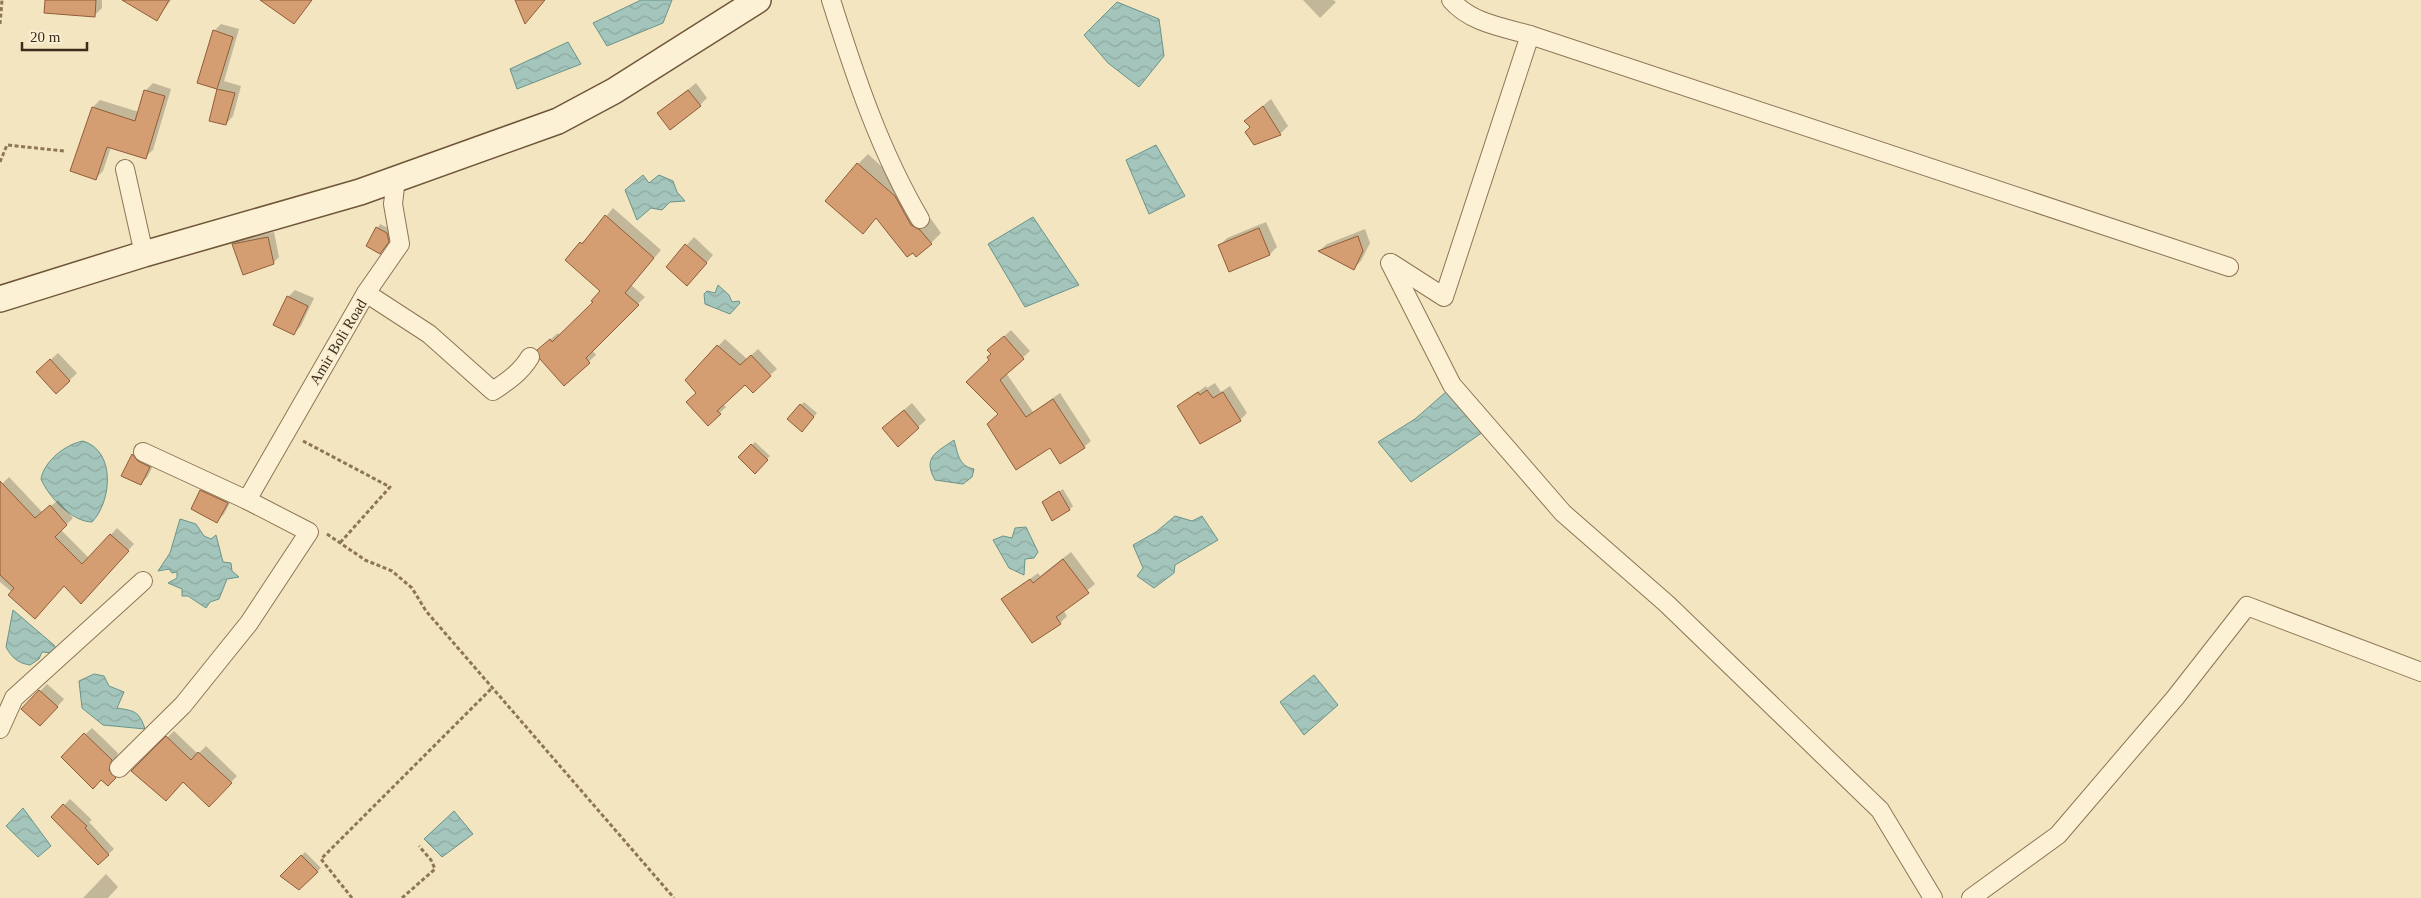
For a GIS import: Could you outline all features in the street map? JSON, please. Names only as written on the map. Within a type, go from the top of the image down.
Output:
[{"type":"main road","points":[[0,299],[144,254],[360,192],[558,120],[614,91],[758,0]]},
{"type":"street","points":[[831,0],[862,96],[904,191],[920,220]]},
{"type":"street","points":[[1451,0],[1460,10],[1474,19],[1530,35],[2228,267]]},
{"type":"street","points":[[1530,35],[1444,297],[1390,263],[1452,385],[1563,513],[1667,604],[1880,810],[1933,898]]},
{"type":"street","points":[[125,169],[144,254]]},
{"type":"street","name":"Amir Boli Road","points":[[247,500],[366,293],[400,244],[393,204],[396,178]]},
{"type":"street","points":[[366,293],[429,334],[493,391],[510,380],[524,367],[530,357]]},
{"type":"street","points":[[119,768],[183,705],[249,623],[309,532],[247,500],[143,452]]},
{"type":"street","points":[[0,729],[14,698],[143,581]]},
{"type":"street","points":[[1971,898],[2058,835],[2175,698],[2247,606],[2421,672]]},
{"type":"path","points":[[0,24],[2,0]]},
{"type":"path","points":[[0,162],[7,145],[64,151]]},
{"type":"path","points":[[285,432],[390,487],[339,544]]},
{"type":"path","points":[[309,532],[328,534],[339,544],[365,560],[392,571],[412,588],[426,611],[674,898]]},
{"type":"path","points":[[352,898],[321,859],[493,687]]},
{"type":"path","points":[[402,898],[435,868],[419,846]]},
{"type":"water","points":[[641,0],[672,0],[663,23],[607,46],[593,23]]},
{"type":"water","points":[[1117,2],[1159,19],[1164,56],[1139,87],[1108,63],[1084,35]]},
{"type":"water","points":[[568,42],[581,64],[517,89],[510,69]]},
{"type":"water","points":[[1156,145],[1185,196],[1149,214],[1126,160]]},
{"type":"water","points":[[643,175],[649,183],[659,175],[673,181],[677,192],[685,201],[670,202],[662,210],[651,208],[637,220],[625,190]]},
{"type":"water","points":[[1033,217],[1079,285],[1025,307],[988,244]]},
{"type":"water","points":[[718,285],[729,295],[732,302],[739,301],[740,303],[730,314],[705,304],[704,294],[707,291],[715,293]]},
{"type":"water","points":[[1447,391],[1483,432],[1411,482],[1378,442],[1415,419]]},
{"type":"water","points":[[954,440],[962,462],[974,469],[972,477],[963,484],[935,480],[931,472],[930,466],[933,456]]},
{"type":"water","points":[[83,441],[94,446],[106,465],[107,490],[99,513],[92,522],[84,521],[69,513],[49,493],[41,479],[46,466],[57,454]]},
{"type":"water","points":[[1175,516],[1192,521],[1202,516],[1218,540],[1175,565],[1174,573],[1154,588],[1137,576],[1143,568],[1133,545],[1156,532]]},
{"type":"water","points":[[180,519],[196,524],[204,536],[211,539],[216,535],[223,562],[231,563],[232,571],[239,577],[227,579],[219,599],[210,602],[206,608],[188,596],[182,596],[182,589],[168,583],[177,578],[177,572],[172,573],[169,569],[158,571],[170,553]]},
{"type":"water","points":[[1026,527],[1038,552],[1034,558],[1025,559],[1024,575],[1009,568],[993,540],[1003,536],[1012,538],[1015,528]]},
{"type":"water","points":[[13,610],[54,645],[56,649],[53,653],[42,652],[39,659],[30,665],[22,663],[13,657],[6,647]]},
{"type":"water","points":[[94,674],[104,676],[109,686],[124,692],[117,708],[136,713],[145,729],[103,725],[82,708],[79,681]]},
{"type":"water","points":[[1314,675],[1338,705],[1304,735],[1280,702]]},
{"type":"water","points":[[23,808],[51,846],[38,857],[6,826]]},
{"type":"water","points":[[454,811],[473,834],[442,857],[424,839]]},
{"type":"building","points":[[45,0],[96,0],[95,17],[44,13]]},
{"type":"building","points":[[122,0],[169,0],[157,21]]},
{"type":"building","points":[[260,0],[312,0],[294,24]]},
{"type":"building","points":[[515,0],[545,0],[525,24]]},
{"type":"building","points":[[213,30],[233,37],[217,89],[197,83]]},
{"type":"building","points":[[217,89],[235,93],[226,125],[209,121]]},
{"type":"building","points":[[144,90],[165,96],[146,159],[107,147],[96,180],[70,171],[92,107],[135,121]]},
{"type":"building","points":[[688,90],[701,106],[670,130],[657,113]]},
{"type":"building","points":[[1263,106],[1281,135],[1254,145],[1245,132],[1250,127],[1244,121]]},
{"type":"building","points":[[857,163],[895,196],[911,225],[920,230],[932,244],[916,257],[913,253],[907,257],[876,218],[863,234],[825,201]]},
{"type":"building","points":[[605,215],[654,258],[625,293],[639,305],[586,358],[590,363],[564,386],[540,359],[537,350],[550,339],[552,342],[593,302],[591,301],[600,291],[565,260],[580,242],[582,244]]},
{"type":"building","points":[[376,227],[387,233],[389,242],[380,254],[366,246]]},
{"type":"building","points":[[1259,228],[1270,255],[1229,272],[1218,245]]},
{"type":"building","points":[[1358,236],[1363,251],[1354,270],[1318,251]]},
{"type":"building","points":[[268,237],[274,264],[243,275],[232,244]]},
{"type":"building","points":[[685,244],[707,263],[687,286],[666,267]]},
{"type":"building","points":[[287,296],[308,306],[294,335],[273,325]]},
{"type":"building","points":[[1004,336],[1024,359],[1000,380],[1026,417],[1053,399],[1085,448],[1060,464],[1050,448],[1016,470],[987,424],[998,414],[966,382],[989,360],[987,357],[991,354],[987,350]]},
{"type":"building","points":[[717,345],[740,365],[751,355],[771,376],[753,393],[745,385],[717,411],[721,414],[708,426],[686,402],[696,393],[685,380]]},
{"type":"building","points":[[50,359],[70,381],[56,394],[36,372]]},
{"type":"building","points":[[1207,390],[1213,398],[1223,392],[1241,421],[1200,444],[1177,406],[1198,392],[1200,395]]},
{"type":"building","points":[[800,404],[814,417],[802,432],[787,419]]},
{"type":"building","points":[[904,410],[919,428],[898,447],[882,428]]},
{"type":"building","points":[[751,444],[768,460],[755,474],[738,457]]},
{"type":"building","points":[[132,454],[138,461],[150,467],[141,485],[121,476]]},
{"type":"building","points":[[0,481],[35,518],[50,505],[67,525],[55,537],[82,564],[110,534],[129,551],[81,604],[64,586],[35,619],[8,595],[14,588],[0,575]]},
{"type":"building","points":[[200,490],[228,503],[217,523],[191,509]]},
{"type":"building","points":[[1059,491],[1070,510],[1052,521],[1042,502]]},
{"type":"building","points":[[1063,559],[1089,593],[1056,617],[1061,624],[1032,643],[1001,599],[1030,579],[1033,583]]},
{"type":"building","points":[[39,690],[58,707],[40,726],[21,709]]},
{"type":"building","points":[[84,733],[112,760],[109,770],[116,778],[108,786],[101,780],[93,789],[61,757]]},
{"type":"building","points":[[166,736],[191,760],[198,752],[232,783],[209,807],[183,782],[166,801],[131,771]]},
{"type":"building","points":[[63,804],[87,826],[85,828],[109,855],[98,865],[51,817]]},
{"type":"building","points":[[301,855],[318,872],[299,890],[280,876]]}]
